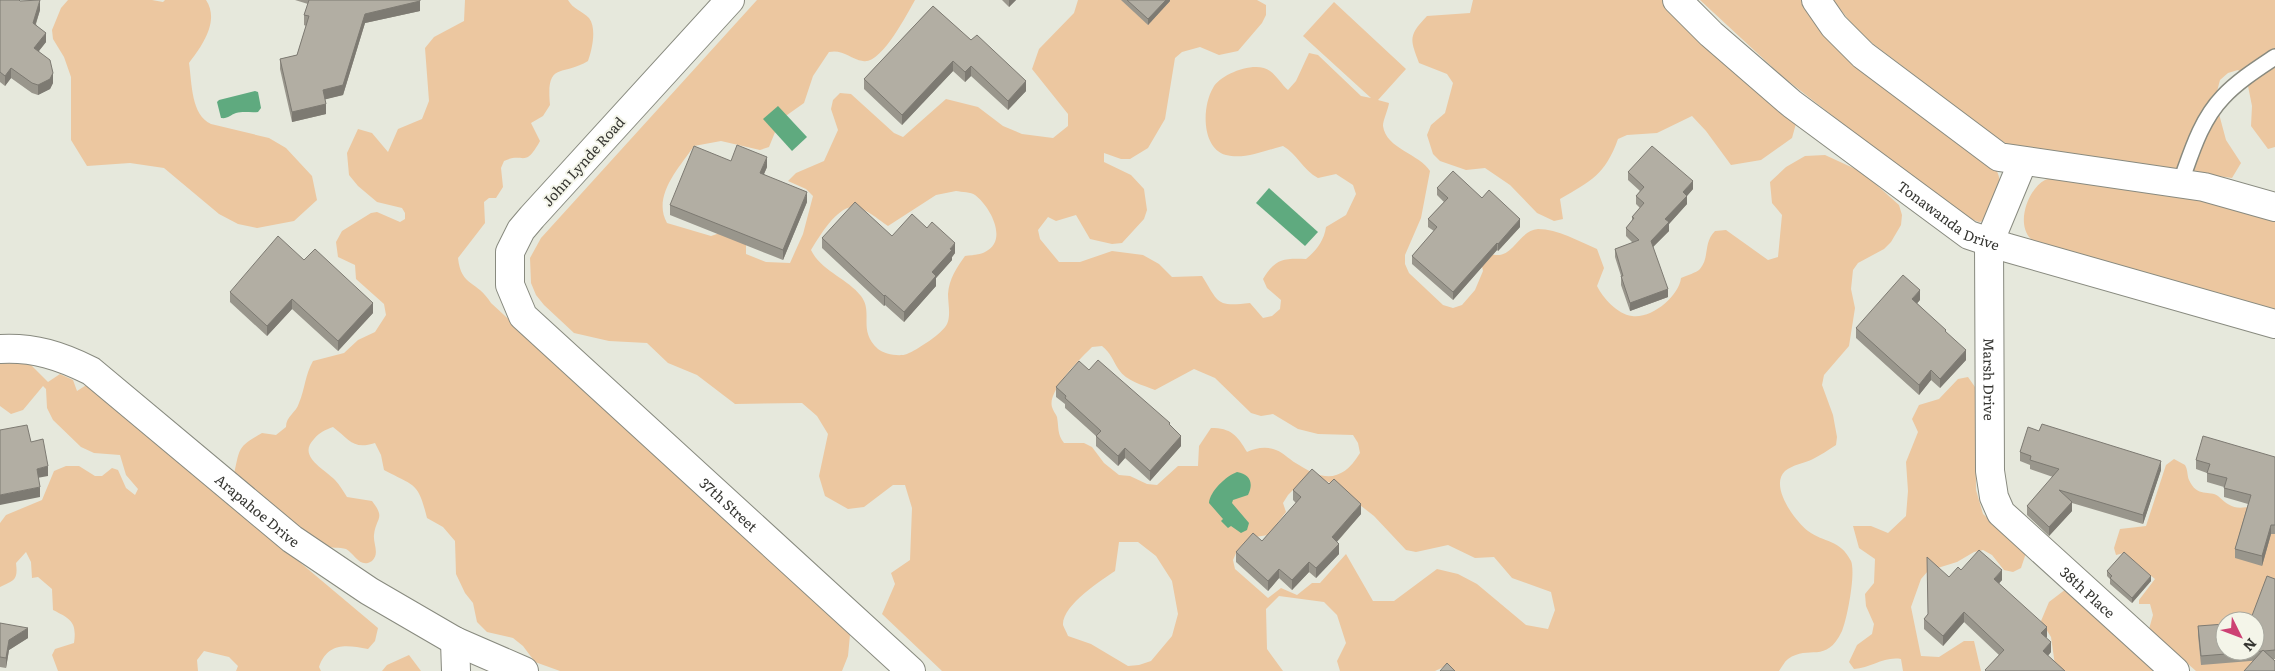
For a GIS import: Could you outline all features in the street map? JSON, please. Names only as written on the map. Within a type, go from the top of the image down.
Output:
[{"type":"street","name":"John Lynde Road","points":[[548,338],[523,316],[510,285],[510,252],[512,247],[532,217],[730,0]]},
{"type":"street","name":"Tonawanda Drive","points":[[1677,0],[1711,34],[1792,104],[1969,235],[1989,243],[2275,324]]},
{"type":"street","points":[[1816,0],[1834,26],[1863,55],[1999,157],[2212,189],[2275,206]]},
{"type":"street","points":[[1989,243],[2023,161]]},
{"type":"street","name":"Marsh Drive","points":[[1989,243],[1990,472],[1994,497],[2001,512]]},
{"type":"street","name":"37th Street","points":[[548,338],[911,671]]},
{"type":"street","name":"Arapahoe Drive","points":[[0,349],[16,348],[42,351],[67,359],[91,371],[292,539],[369,591],[455,641],[524,671]]},
{"type":"street","name":"38th Place","points":[[2001,512],[2175,671]]},
{"type":"street","points":[[455,641],[456,671]]},
{"type":"lane","points":[[2180,184],[2197,139],[2222,99],[2238,84],[2275,57]]},
{"type":"shaded area","points":[[68,0],[152,0],[163,2],[165,0],[206,0],[211,16],[208,33],[189,63],[196,106],[204,120],[211,124],[269,138],[286,148],[312,176],[317,200],[294,221],[257,228],[238,224],[219,214],[164,168],[130,163],[87,166],[71,140],[71,77],[64,57],[53,39],[52,30],[61,8]]},
{"type":"shaded area","points":[[465,0],[568,0],[572,6],[589,18],[593,27],[593,33],[588,61],[557,72],[550,82],[550,105],[543,116],[531,123],[540,141],[535,150],[527,157],[511,158],[504,161],[501,168],[503,187],[496,198],[489,198],[484,202],[485,223],[458,258],[462,274],[850,635],[848,656],[842,671],[560,671],[535,662],[523,646],[513,638],[487,632],[477,622],[473,603],[465,593],[456,574],[455,541],[443,527],[427,518],[421,498],[414,487],[384,470],[381,455],[375,443],[368,445],[357,444],[348,440],[333,427],[316,437],[310,445],[309,451],[310,457],[314,462],[335,480],[347,497],[372,501],[376,507],[379,518],[374,535],[376,555],[368,563],[361,562],[346,549],[327,546],[313,539],[234,474],[239,453],[244,445],[262,433],[276,435],[286,427],[286,423],[299,403],[313,361],[344,353],[358,340],[375,332],[386,315],[384,304],[356,279],[355,265],[338,257],[336,242],[342,231],[371,213],[377,212],[400,222],[405,219],[405,213],[402,208],[377,202],[358,186],[349,175],[347,153],[358,129],[372,133],[388,152],[398,129],[422,119],[429,101],[425,48],[434,37],[464,21]]},
{"type":"shaded area","points":[[757,0],[915,0],[893,37],[878,55],[870,60],[863,61],[842,53],[829,52],[813,76],[804,103],[780,120],[769,147],[760,150],[721,141],[694,146],[669,183],[663,203],[663,213],[667,223],[711,236],[741,226],[746,234],[746,254],[766,262],[790,263],[803,234],[813,196],[806,189],[788,181],[796,173],[824,161],[838,130],[831,109],[833,100],[840,93],[851,94],[894,133],[903,137],[946,99],[978,107],[1003,126],[1022,134],[1053,138],[1068,126],[1068,114],[1032,69],[1039,49],[1074,13],[1078,0],[1257,0],[1266,5],[1266,15],[1262,23],[1238,51],[1219,55],[1200,47],[1182,52],[1175,58],[1165,119],[1148,148],[1130,159],[1121,159],[1104,153],[1104,162],[1131,175],[1144,189],[1147,210],[1144,219],[1122,243],[1112,244],[1090,239],[1076,215],[1056,221],[1048,217],[1038,230],[1040,239],[1059,262],[1080,262],[1112,251],[1143,255],[1159,264],[1172,277],[1202,276],[1220,301],[1231,304],[1250,303],[1263,318],[1272,316],[1280,309],[1281,300],[1267,288],[1263,279],[1267,272],[1280,261],[1306,259],[1310,256],[1321,241],[1326,227],[1346,215],[1356,194],[1353,185],[1336,174],[1318,178],[1313,175],[1283,146],[1240,156],[1226,155],[1218,151],[1212,144],[1206,126],[1209,96],[1213,88],[1223,78],[1239,70],[1256,67],[1270,71],[1288,90],[1296,81],[1309,53],[1318,55],[1361,96],[1371,98],[1303,36],[1334,2],[1406,69],[1378,100],[1389,103],[1383,126],[1385,134],[1397,146],[1419,160],[1430,171],[1421,218],[1405,255],[1405,264],[1409,273],[1443,305],[1453,308],[1462,305],[1475,290],[1483,271],[1478,247],[1491,254],[1502,254],[1512,248],[1526,234],[1538,229],[1560,233],[1597,249],[1604,268],[1597,286],[1603,295],[1611,305],[1626,315],[1640,316],[1648,314],[1670,299],[1681,278],[1700,269],[1705,260],[1709,240],[1715,231],[1726,230],[1768,260],[1778,257],[1782,215],[1772,203],[1770,182],[1786,167],[1805,156],[1825,155],[1862,172],[1899,205],[1902,215],[1901,225],[1891,242],[1884,249],[1858,263],[1853,270],[1851,289],[1855,308],[1849,346],[1824,375],[1822,385],[1833,415],[1837,437],[1836,445],[1813,459],[1788,469],[1781,477],[1782,494],[1797,520],[1814,535],[1837,545],[1847,554],[1851,561],[1852,585],[1844,625],[1830,648],[1823,651],[1796,655],[1787,660],[1779,671],[1453,671],[1448,665],[1435,671],[1340,671],[1337,661],[1346,643],[1337,615],[1324,602],[1279,596],[1266,609],[1267,649],[1283,671],[942,671],[882,614],[895,584],[891,573],[910,560],[912,508],[905,485],[893,485],[864,507],[848,509],[825,496],[819,476],[828,434],[817,416],[802,403],[735,404],[697,375],[668,363],[647,343],[609,341],[574,333],[544,305],[536,295],[531,283],[530,258],[541,238]],"holes":[[[956,191],[975,195],[981,200],[991,215],[995,224],[996,240],[992,247],[985,252],[965,256],[956,269],[948,294],[949,317],[945,328],[929,341],[907,354],[888,354],[878,349],[868,335],[865,302],[861,296],[849,284],[821,264],[811,250],[829,223],[841,211],[854,207],[862,209],[888,226],[936,195]],[[1102,346],[1110,354],[1122,374],[1135,382],[1155,390],[1194,369],[1215,378],[1251,413],[1261,416],[1273,414],[1298,429],[1318,434],[1353,435],[1358,443],[1360,453],[1354,462],[1340,474],[1325,476],[1308,471],[1282,453],[1269,448],[1254,449],[1247,452],[1240,441],[1229,431],[1211,428],[1199,446],[1198,466],[1178,466],[1157,485],[1147,484],[1130,476],[1119,475],[1104,463],[1092,447],[1084,443],[1064,443],[1059,434],[1057,417],[1052,407],[1052,400],[1060,384],[1092,347]],[[1309,474],[1333,484],[1374,516],[1406,550],[1416,552],[1448,545],[1475,558],[1494,557],[1512,578],[1551,592],[1555,610],[1548,629],[1526,625],[1477,584],[1458,574],[1437,569],[1394,601],[1373,601],[1346,554],[1320,583],[1312,583],[1297,595],[1281,588],[1268,598],[1235,569],[1233,560],[1237,551],[1249,538],[1268,535],[1286,512],[1283,503],[1288,495]],[[1119,542],[1138,542],[1156,556],[1172,581],[1178,614],[1172,636],[1151,661],[1139,665],[1128,666],[1091,644],[1068,636],[1063,625],[1064,617],[1076,601],[1115,571]]]},
{"type":"shaded area","points":[[1473,0],[1665,0],[1797,120],[1792,138],[1761,160],[1731,165],[1706,131],[1692,116],[1657,133],[1627,135],[1618,139],[1608,161],[1596,176],[1560,199],[1563,219],[1554,221],[1537,213],[1510,185],[1485,168],[1466,170],[1440,161],[1433,154],[1427,135],[1431,125],[1445,113],[1453,83],[1447,74],[1419,63],[1412,38],[1416,28],[1427,16],[1470,13]]},
{"type":"shaded area","points":[[1700,0],[1807,0],[1994,166],[2000,180],[2000,187],[1988,220],[1979,222],[1971,219],[1861,138],[1783,77]]},
{"type":"shaded area","points":[[1833,0],[2275,0],[2275,147],[2268,149],[2251,126],[2252,106],[2246,76],[2238,70],[2228,73],[2220,80],[2215,99],[2226,140],[2241,163],[2232,178],[2023,149],[2007,144],[1868,40],[1852,24]]},
{"type":"shaded area","points":[[255,91],[258,92],[261,108],[258,112],[239,112],[221,118],[217,102],[219,100]]},
{"type":"shaded area","points":[[778,106],[807,137],[792,151],[763,119]]},
{"type":"shaded area","points":[[2064,178],[2214,200],[2275,217],[2275,310],[2162,277],[2043,248],[2031,239],[2026,232],[2024,215],[2026,207],[2029,198],[2039,184],[2047,179]]},
{"type":"shaded area","points":[[1269,188],[1318,232],[1305,246],[1256,203]]},
{"type":"shaded area","points":[[0,361],[29,363],[48,382],[60,374],[73,380],[77,391],[88,384],[378,628],[375,641],[368,649],[345,646],[333,649],[323,659],[319,667],[321,671],[236,671],[238,666],[229,657],[204,651],[197,660],[198,671],[58,671],[52,655],[55,649],[74,643],[75,630],[68,619],[53,610],[52,589],[38,577],[32,578],[31,562],[26,552],[16,563],[16,576],[14,579],[0,587],[0,523],[6,515],[42,500],[54,471],[66,466],[79,466],[95,476],[102,476],[112,468],[118,470],[126,488],[135,495],[138,489],[126,475],[120,455],[94,453],[81,447],[53,420],[47,408],[46,389],[43,386],[23,410],[11,414],[0,406]]},
{"type":"shaded area","points":[[1968,377],[1975,387],[1976,490],[1983,514],[2026,553],[2021,568],[2013,572],[2004,570],[1992,555],[1983,550],[1974,552],[1957,562],[1928,571],[1921,579],[1911,607],[1921,656],[1939,657],[1964,641],[1974,641],[1981,671],[1903,671],[1901,659],[1889,659],[1854,669],[1849,662],[1857,645],[1872,634],[1874,624],[1866,606],[1865,594],[1874,583],[1875,559],[1859,548],[1853,526],[1871,526],[1888,533],[1906,516],[1908,491],[1906,462],[1918,432],[1912,419],[1919,405],[1939,399],[1958,379]]},
{"type":"shaded area","points":[[2174,459],[2185,465],[2192,486],[2200,491],[2215,494],[2233,507],[2253,506],[2275,474],[2275,658],[2267,671],[2196,671],[2149,629],[2153,615],[2150,604],[2139,604],[2139,600],[2155,579],[2124,553],[2116,555],[2114,548],[2120,529],[2146,526],[2166,465]]},
{"type":"shaded area","points":[[1237,472],[1248,477],[1251,483],[1248,495],[1233,500],[1232,503],[1249,523],[1247,530],[1241,533],[1231,526],[1228,528],[1209,503],[1212,494],[1219,484]]},
{"type":"shaded area","points":[[2066,589],[2156,671],[2063,671],[2055,665],[2051,637],[2041,621],[2049,602]]},
{"type":"shaded area","points":[[409,655],[421,671],[382,671],[387,665]]},
{"type":"building","points":[[0,0],[40,0],[33,23],[46,33],[34,48],[50,60],[53,73],[50,79],[38,85],[32,83],[11,68],[5,76],[0,72]]},
{"type":"building","points":[[309,0],[420,1],[365,14],[343,85],[323,90],[326,104],[292,112],[280,59],[297,55],[309,16],[304,15]]},
{"type":"building","points":[[1127,0],[1166,0],[1148,19]]},
{"type":"building","points":[[933,6],[971,40],[977,35],[1026,81],[1008,101],[971,66],[965,72],[953,61],[902,115],[864,79]]},
{"type":"building","points":[[737,145],[767,157],[760,173],[807,192],[783,250],[670,205],[694,146],[731,161]]},
{"type":"building","points":[[1652,146],[1693,181],[1683,192],[1687,196],[1665,219],[1669,222],[1651,241],[1668,289],[1630,303],[1615,249],[1639,240],[1626,228],[1634,218],[1632,217],[1644,203],[1636,196],[1644,187],[1628,172]]},
{"type":"building","points":[[1453,171],[1482,198],[1489,190],[1520,219],[1453,292],[1412,256],[1437,227],[1428,219],[1448,198],[1437,188]]},
{"type":"building","points":[[855,202],[892,236],[912,214],[927,228],[932,222],[955,243],[950,249],[952,250],[932,272],[936,276],[904,312],[884,296],[822,238]]},
{"type":"building","points":[[278,236],[304,260],[315,249],[373,303],[338,341],[292,299],[267,326],[230,292]]},
{"type":"building","points":[[1903,275],[1920,290],[1912,299],[1966,350],[1940,379],[1931,370],[1919,385],[1856,328]]},
{"type":"building","points":[[1098,360],[1170,423],[1181,436],[1150,471],[1125,448],[1118,456],[1096,436],[1101,431],[1065,398],[1066,396],[1056,387],[1079,361],[1089,370]]},
{"type":"building","points":[[2042,424],[2161,461],[2143,515],[2059,490],[2072,502],[2049,527],[2027,506],[2059,469],[2030,460],[2031,456],[2020,452],[2028,427],[2039,431]]},
{"type":"building","points":[[27,425],[31,442],[43,439],[48,466],[37,469],[40,487],[0,495],[0,430]]},
{"type":"building","points":[[2203,436],[2275,457],[2275,525],[2271,525],[2262,556],[2235,549],[2251,495],[2224,488],[2227,478],[2207,473],[2210,464],[2196,460]]},
{"type":"building","points":[[1312,469],[1329,484],[1334,479],[1361,504],[1332,537],[1339,544],[1316,568],[1309,562],[1292,580],[1279,569],[1268,581],[1236,552],[1253,533],[1262,541],[1301,497],[1293,490]]},
{"type":"building","points":[[1979,550],[2002,570],[1994,579],[2047,627],[2041,633],[2051,642],[2043,651],[2065,671],[1986,671],[2004,650],[1964,612],[1943,636],[1924,619],[1928,614],[1927,557],[1949,577],[1958,567],[1961,570]]},
{"type":"building","points":[[2124,552],[2151,576],[2132,598],[2110,578],[2112,576],[2107,571]]},
{"type":"building","points":[[2267,576],[2275,579],[2275,650],[2265,651],[2265,611],[2254,611]]},
{"type":"building","points":[[0,623],[28,628],[9,640],[6,658],[0,657]]},
{"type":"building","points":[[2215,625],[2215,655],[2201,656],[2198,626]]},
{"type":"building","points":[[2265,652],[2275,661],[2275,671],[2244,671],[2253,661],[2265,661]]},
{"type":"building","points":[[1447,663],[1455,671],[1440,671]]}]
